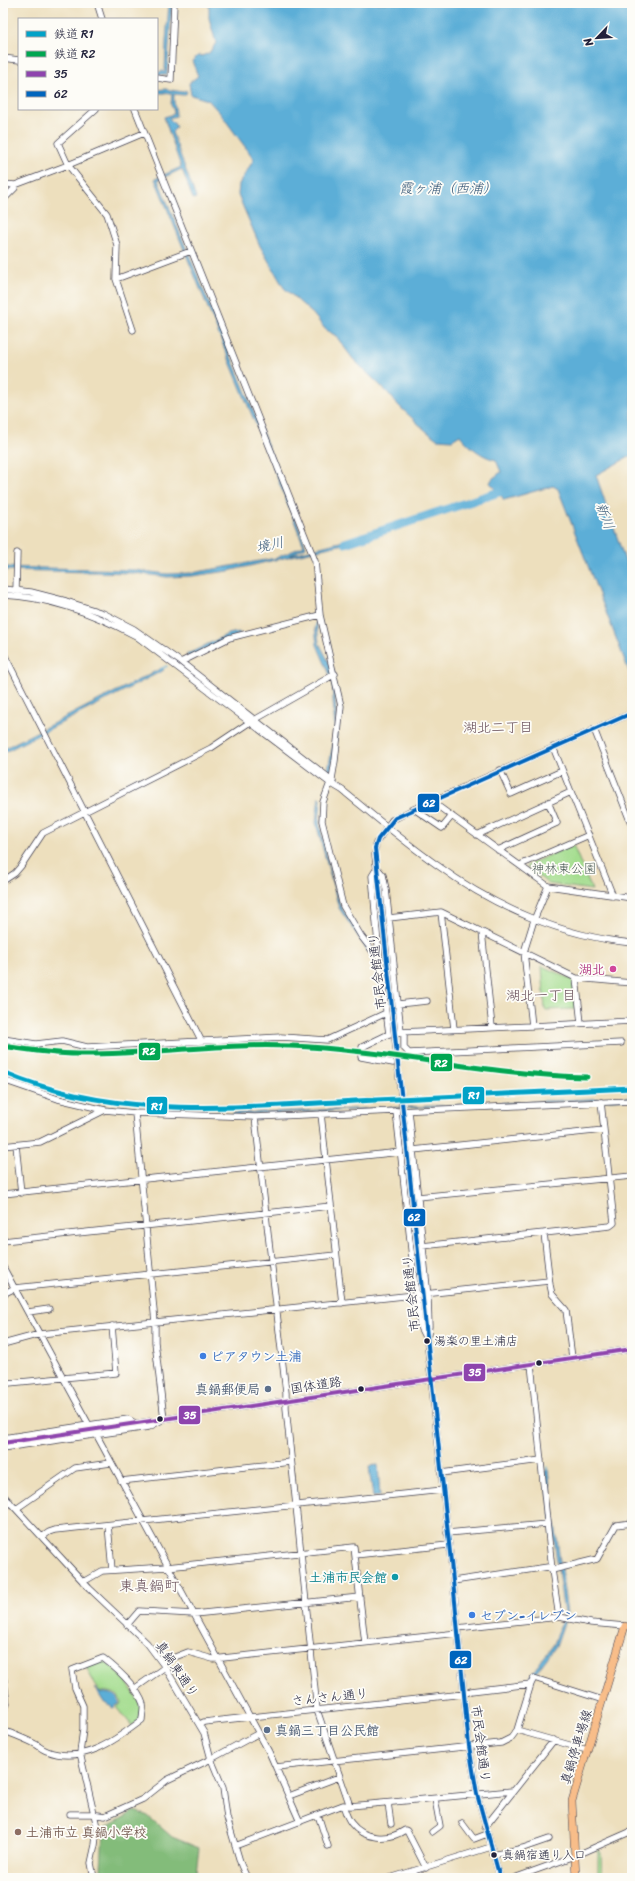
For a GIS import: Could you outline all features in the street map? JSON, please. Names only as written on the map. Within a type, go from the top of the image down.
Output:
[{"type":"main road","name":"真鍋停車場線","points":[[576,1878],[572,1801],[625,1626]]},
{"type":"street","points":[[97,3],[102,18]]},
{"type":"street","points":[[158,78],[171,80],[174,3]]},
{"type":"street","points":[[3,58],[18,60]]},
{"type":"street","points":[[95,110],[58,143],[68,165],[107,214],[117,245],[116,279],[133,330]]},
{"type":"street","points":[[135,110],[306,534],[315,561],[320,615],[335,674],[341,706],[335,761],[331,781],[323,802],[322,821],[343,906],[361,936],[375,954],[379,956]]},
{"type":"street","points":[[3,184],[15,185],[68,165],[144,133]]},
{"type":"street","points":[[3,200],[15,188],[15,185]]},
{"type":"street","points":[[116,279],[191,250]]},
{"type":"street","points":[[16,590],[17,554]]},
{"type":"street","points":[[3,589],[16,590],[66,601],[102,613],[134,629],[181,662],[437,865],[481,894],[534,920],[576,933],[631,944]]},
{"type":"street","points":[[3,595],[28,598],[70,608],[106,620],[136,636],[254,721]]},
{"type":"street","points":[[181,662],[229,638],[320,615]]},
{"type":"street","points":[[3,652],[201,1040]]},
{"type":"street","points":[[3,881],[15,873],[21,866],[43,833],[211,748],[335,674]]},
{"type":"street","name":"市民会館通り","points":[[500,1878],[477,1794],[469,1746],[375,848],[378,839],[395,818],[500,770],[632,713]]},
{"type":"street","points":[[594,729],[632,826]]},
{"type":"street","points":[[552,747],[613,896]]},
{"type":"street","points":[[500,770],[511,794],[562,771]]},
{"type":"street","points":[[477,835],[571,792]]},
{"type":"street","points":[[431,801],[548,886],[632,898]]},
{"type":"street","points":[[498,850],[558,823],[548,802]]},
{"type":"street","points":[[414,809],[442,828],[452,816]]},
{"type":"street","points":[[520,865],[589,835]]},
{"type":"street","points":[[389,1034],[379,956],[372,876],[377,868],[383,876],[404,1048],[409,1053],[621,1043]]},
{"type":"street","points":[[532,1026],[524,952],[534,920],[548,886]]},
{"type":"street","points":[[389,918],[441,912],[576,978],[632,983]]},
{"type":"street","points":[[441,912],[454,1029]]},
{"type":"street","points":[[482,932],[492,1028]]},
{"type":"street","points":[[576,978],[580,1023]]},
{"type":"street","points":[[398,1004],[427,1001]]},
{"type":"street","points":[[3,1039],[36,1044],[62,1041],[87,1046],[115,1046],[201,1040],[281,1037],[327,1040],[386,1013]]},
{"type":"street","points":[[393,1063],[361,1057],[362,1047],[389,1034],[402,1032],[632,1021]]},
{"type":"street","points":[[3,1080],[58,1099],[105,1110],[135,1113],[255,1117],[632,1101]]},
{"type":"street","points":[[422,1246],[613,1225],[610,1178],[601,1102]]},
{"type":"street","points":[[3,1146],[40,1142],[105,1110]]},
{"type":"street","points":[[410,1111],[422,1246],[422,1294]]},
{"type":"street","points":[[396,1112],[422,1294]]},
{"type":"street","points":[[3,1448],[149,1426],[164,1419],[155,1342],[151,1274],[135,1113]]},
{"type":"street","points":[[320,1114],[342,1303]]},
{"type":"street","points":[[255,1117],[272,1261],[317,1710],[350,1806]]},
{"type":"street","points":[[413,1150],[604,1130]]},
{"type":"street","points":[[16,1145],[21,1193]]},
{"type":"street","points":[[3,1194],[401,1152]]},
{"type":"street","points":[[418,1197],[632,1176]]},
{"type":"street","points":[[3,1241],[331,1206]]},
{"type":"street","points":[[544,1233],[549,1281],[552,1294],[566,1310],[572,1358]]},
{"type":"street","points":[[3,1294],[15,1288],[336,1255]]},
{"type":"street","points":[[3,1267],[89,1425]]},
{"type":"street","points":[[3,1344],[40,1334],[549,1281]]},
{"type":"street","points":[[28,1312],[49,1309]]},
{"type":"street","points":[[9,1383],[116,1373],[112,1326]]},
{"type":"street","name":"国体道路","points":[[3,1443],[632,1349]]},
{"type":"street","points":[[531,1364],[552,1570],[559,1617]]},
{"type":"street","points":[[3,1438],[128,1419],[136,1423]]},
{"type":"street","points":[[96,1434],[120,1481],[259,1733],[276,1766],[300,1822]]},
{"type":"street","points":[[441,1473],[541,1460]]},
{"type":"street","points":[[120,1481],[291,1462]]},
{"type":"street","points":[[16,1509],[76,1468],[111,1463]]},
{"type":"street","points":[[42,1537],[49,1532],[56,1530],[443,1490]]},
{"type":"street","name":"真鍋東通り","points":[[3,1495],[83,1582],[147,1644],[163,1664],[200,1724],[211,1759],[223,1788],[227,1818],[235,1846],[247,1878]]},
{"type":"street","points":[[3,1508],[10,1502]]},
{"type":"street","points":[[453,1582],[548,1567],[552,1570],[598,1559],[616,1525],[632,1523]]},
{"type":"street","points":[[447,1533],[547,1524]]},
{"type":"street","points":[[108,1525],[112,1570]]},
{"type":"street","points":[[355,1555],[448,1545]]},
{"type":"street","points":[[83,1582],[102,1571],[167,1567],[354,1547],[365,1643]]},
{"type":"street","points":[[127,1625],[139,1611],[194,1614],[360,1597]]},
{"type":"street","points":[[134,1689],[163,1664],[188,1652],[213,1659],[365,1643],[559,1617],[591,1623],[625,1626]]},
{"type":"street","points":[[3,1730],[36,1744],[47,1751],[68,1755],[80,1753],[93,1751],[118,1739],[142,1720],[143,1704],[134,1689],[123,1674],[103,1658],[72,1670],[75,1688],[84,1706],[80,1753],[97,1827],[91,1863],[94,1878]]},
{"type":"street","points":[[3,1674],[7,1704],[3,1712]]},
{"type":"street","name":"さんさん通り","points":[[200,1724],[204,1722],[464,1694],[471,1691],[531,1684],[534,1678],[603,1700]]},
{"type":"street","points":[[276,1766],[507,1741],[517,1730],[531,1684]]},
{"type":"street","points":[[517,1730],[587,1750]]},
{"type":"street","points":[[97,1827],[105,1816],[143,1799],[167,1780],[211,1759],[259,1733]]},
{"type":"street","points":[[485,1827],[491,1822],[512,1791],[554,1740]]},
{"type":"street","points":[[288,1796],[339,1777]]},
{"type":"street","points":[[235,1846],[343,1806],[512,1791]]},
{"type":"street","points":[[432,1832],[440,1826],[436,1798]]},
{"type":"street","points":[[388,1803],[390,1824]]},
{"type":"street","points":[[343,1806],[351,1823],[366,1833],[386,1838],[396,1836],[405,1830],[407,1831],[426,1868]]},
{"type":"street","points":[[70,1814],[94,1814],[105,1816]]},
{"type":"street","points":[[318,1815],[328,1846]]},
{"type":"street","points":[[462,1823],[474,1839],[487,1834]]},
{"type":"street","points":[[514,1878],[575,1856],[632,1831]]},
{"type":"street","points":[[493,1855],[549,1840]]},
{"type":"street","points":[[390,1878],[491,1847]]},
{"type":"green space","name":"神林東公園","points":[[573,845],[592,890],[549,884],[527,868],[527,865]]},
{"type":"green space","points":[[542,966],[573,980],[576,1009],[545,1010]]},
{"type":"green space","points":[[103,1660],[122,1675],[141,1705],[140,1718],[132,1726],[117,1707],[122,1703],[118,1697],[111,1692],[101,1692],[94,1683],[86,1667]]},
{"type":"green space","points":[[135,1811],[148,1816],[172,1837],[199,1848],[196,1872],[199,1878],[103,1878],[101,1869],[103,1829]]},
{"type":"green space","points":[[598,1849],[601,1853],[602,1878],[598,1878]]},
{"type":"water","points":[[169,3],[172,3],[167,75],[162,74],[158,76],[158,73],[162,71],[165,72]]},
{"type":"water","name":"霞ヶ浦（西浦）","points":[[207,3],[632,3],[632,455],[596,475],[632,581],[632,679],[558,489],[553,486],[504,500],[499,492],[490,483],[492,479],[501,472],[496,460],[491,459],[476,450],[460,435],[452,440],[437,439],[426,431],[353,359],[336,336],[325,329],[313,314],[284,288],[260,246],[238,195],[239,184],[254,159],[220,113],[208,100],[191,95],[189,83],[198,76],[192,61],[199,55],[202,56],[209,53],[216,43],[209,18],[209,7]]},
{"type":"water","points":[[165,89],[183,92],[186,90],[187,93],[183,95],[174,94],[176,116],[169,118],[177,127],[172,132],[196,198],[193,199],[182,169],[158,180],[268,446],[303,538],[306,547],[290,555],[355,538],[356,541],[228,571],[192,576],[167,577],[135,573],[3,570],[3,567],[135,570],[167,574],[192,573],[276,558],[304,546],[155,179],[181,167],[164,117],[174,114],[171,105],[172,93],[158,93],[158,90]]},
{"type":"water","points":[[317,626],[319,643],[334,672],[337,735],[331,771],[328,769],[335,735],[332,680],[317,645],[315,627]]},
{"type":"water","points":[[239,632],[240,634],[189,657],[186,655],[228,634]]},
{"type":"water","points":[[162,668],[164,670],[3,753],[3,749]]},
{"type":"water","points":[[319,796],[321,798],[319,823],[333,882],[341,907],[373,954],[372,957],[339,908],[316,823]]},
{"type":"water","points":[[632,1097],[632,1099],[233,1115],[233,1113]]},
{"type":"water","points":[[378,1465],[380,1496],[373,1497],[369,1466]]},
{"type":"water","points":[[548,1470],[567,1614],[556,1646],[532,1678],[530,1676],[554,1644],[564,1614],[545,1471]]},
{"type":"water","points":[[95,1688],[101,1693],[115,1696],[120,1703],[113,1708],[103,1701]]},
{"type":"waterway","name":"境川","points":[[345,543],[499,492],[508,487]]},
{"type":"waterway","points":[[316,623],[316,628]]},
{"type":"waterway","points":[[161,669],[167,666]]},
{"type":"waterway","points":[[547,1467],[547,1472]]},
{"type":"waterway","points":[[529,1683],[532,1675]]},
{"type":"rail line","name":"R2","points":[[3,1046],[50,1053],[69,1054],[131,1053],[237,1046],[290,1046],[364,1052],[512,1072],[587,1077]]},
{"type":"rail line","name":"R1","points":[[3,1072],[46,1088],[89,1098],[133,1104],[177,1107],[265,1106],[632,1088]]},
{"type":"transit line","name":"62","points":[[500,1878],[477,1794],[469,1746],[453,1581],[375,848],[378,839],[395,818],[632,713]]},
{"type":"transit line","name":"35","points":[[3,1443],[632,1349]]},
{"type":"place","name":"湖北","points":[[613,969]]},
{"type":"place","name":"湯楽の里土浦店","points":[[427,1341]]},
{"type":"place","name":"ピアタウン土浦","points":[[203,1356]]},
{"type":"place","name":"真鍋郵便局","points":[[268,1389]]},
{"type":"place","name":"土浦市民会館","points":[[395,1577]]},
{"type":"place","name":"セブン-イレブン","points":[[472,1615]]},
{"type":"place","name":"真鍋三丁目公民館","points":[[267,1730]]},
{"type":"place","name":"土浦市立 真鍋小学校","points":[[18,1832]]},
{"type":"place","name":"真鍋宿通り入口","points":[[494,1855]]},
{"type":"district","name":"湖北二丁目","points":[[498,727]]},
{"type":"district","name":"湖北一丁目","points":[[541,995]]},
{"type":"district","name":"東真鍋町","points":[[149,1586]]},
{"type":"water label","name":"新川","points":[[605,516]]}]
